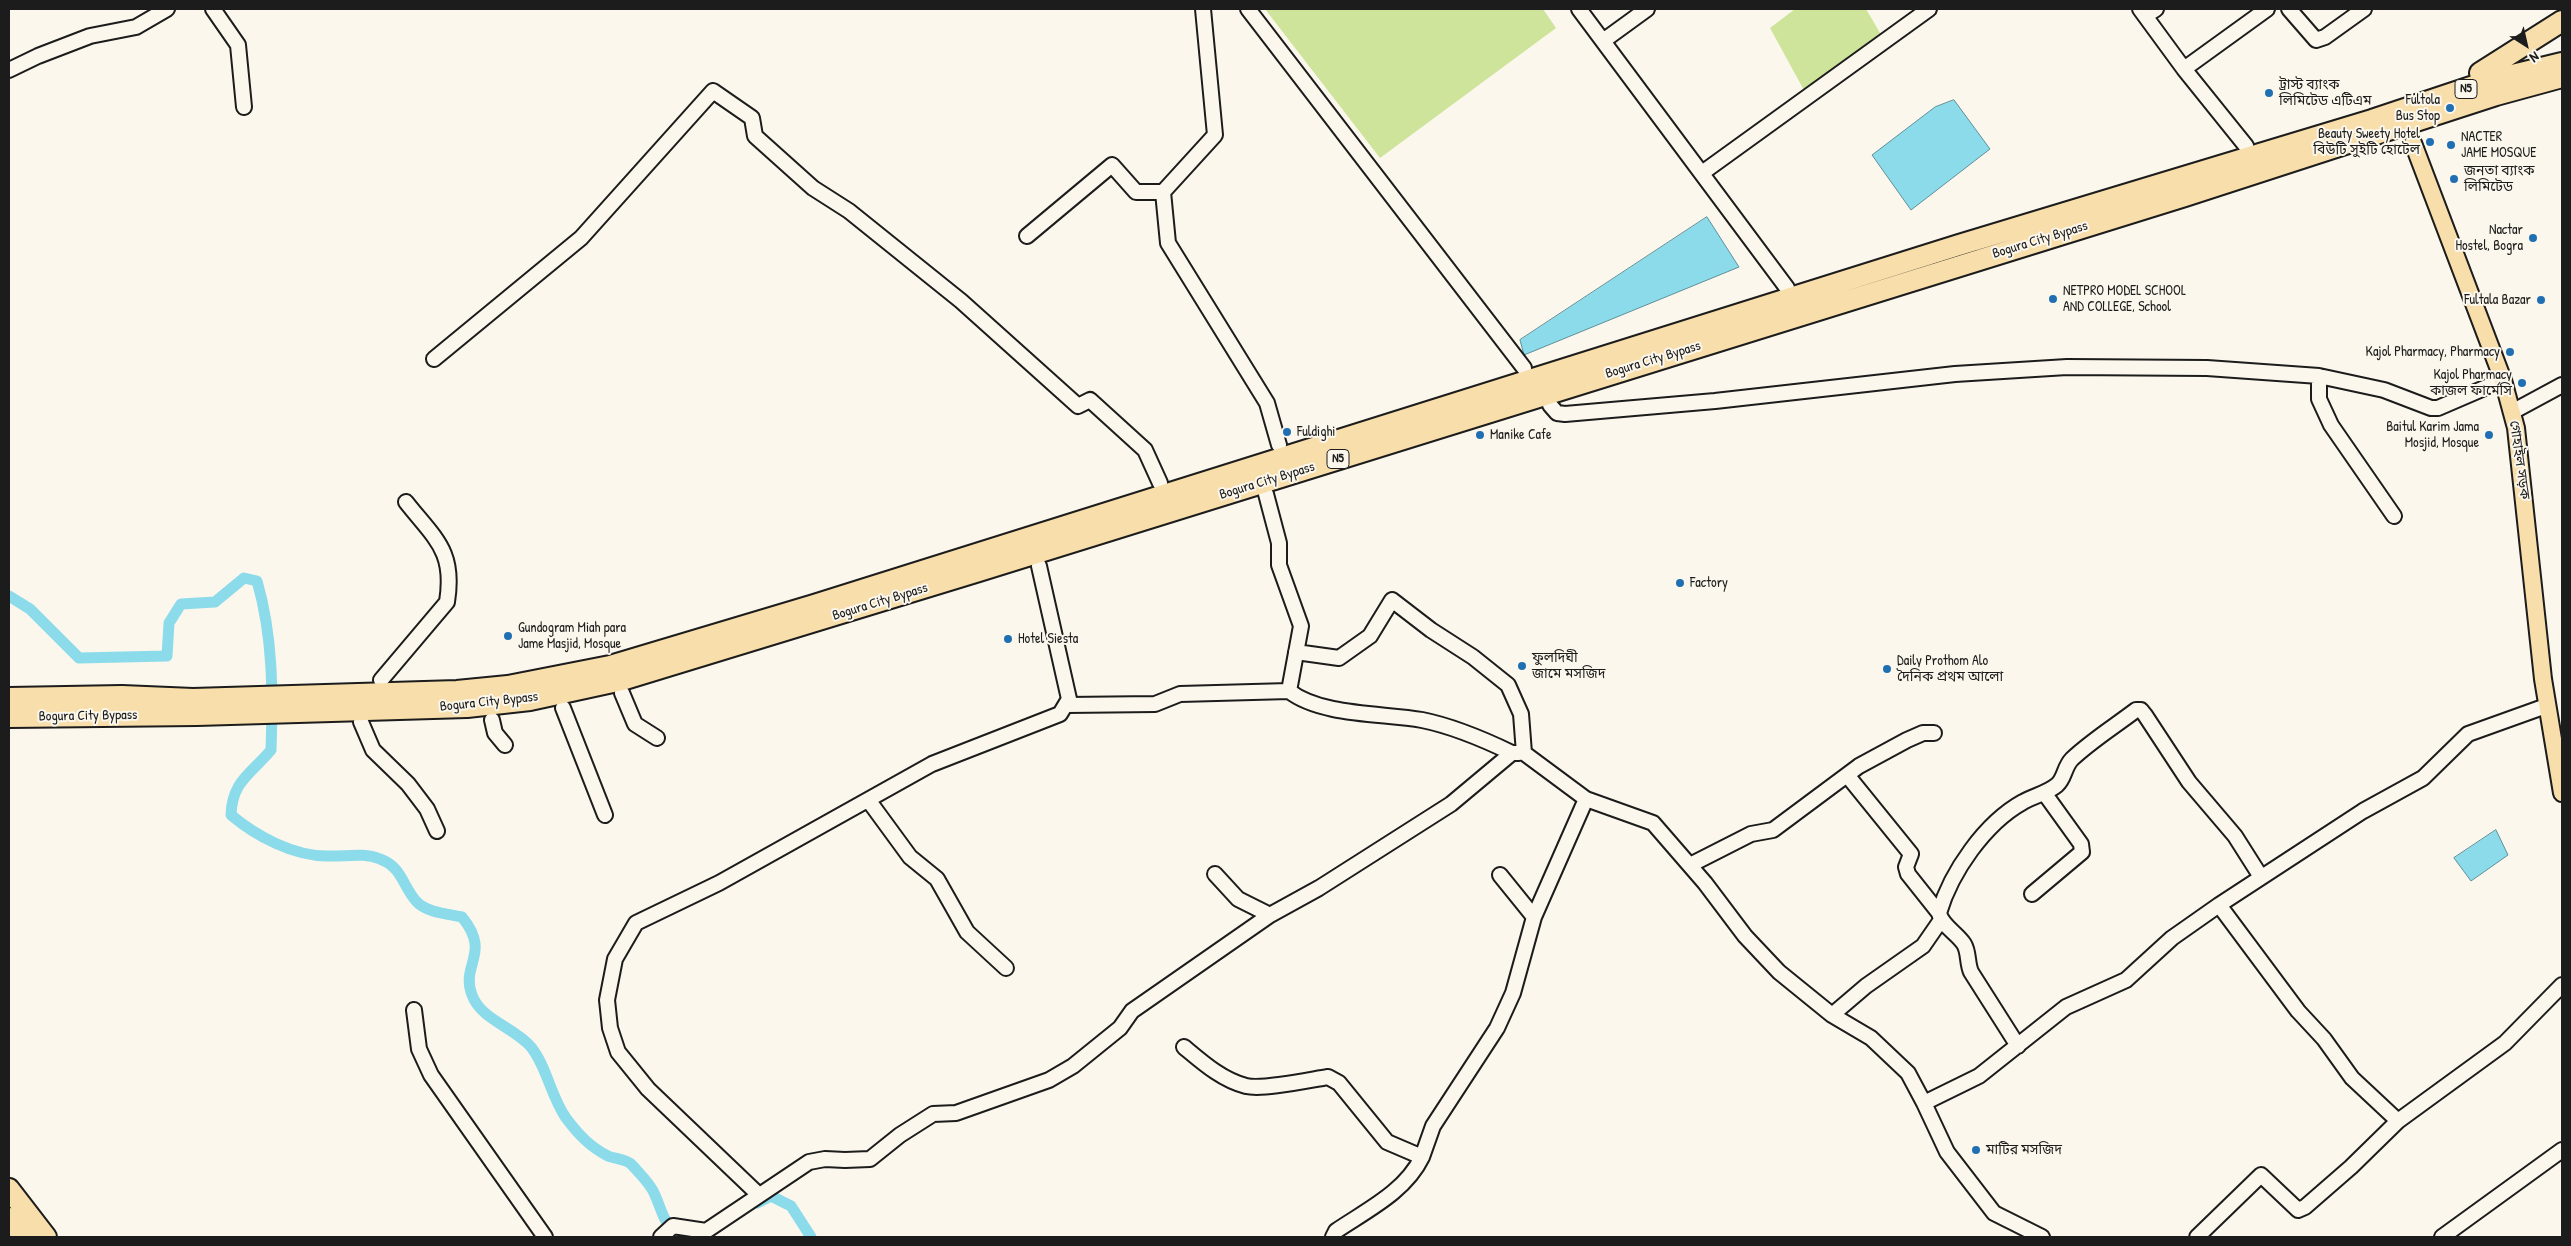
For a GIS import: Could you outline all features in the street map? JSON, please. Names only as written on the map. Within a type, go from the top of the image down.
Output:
[{"type":"highway","points":[[2480,73],[2562,21]]},
{"type":"highway","name":"N5","points":[[2374,127],[2492,80],[2562,63]]},
{"type":"highway","name":"N5","points":[[2374,127],[2562,77]]},
{"type":"highway","name":"Bogura City Bypass","points":[[9,717],[256,704],[467,707],[530,700],[632,677],[942,583],[2185,196],[2374,127]]},
{"type":"highway","name":"Bogura City Bypass","points":[[9,698],[122,696],[256,704]]},
{"type":"highway","points":[[9,1189],[46,1237]]},
{"type":"highway","points":[[9,1218],[24,1237]]},
{"type":"main road","name":"গোহাইল সড়ক","points":[[2413,143],[2503,380],[2516,428],[2546,706],[2559,762],[2562,793]]},
{"type":"street","points":[[9,70],[38,56],[90,36],[136,27],[167,9]]},
{"type":"street","points":[[213,9],[238,45],[244,107]]},
{"type":"street","points":[[1027,236],[1112,165],[1136,192],[1163,192],[1215,135],[1203,9]]},
{"type":"street","points":[[1248,9],[1524,368]]},
{"type":"street","points":[[1579,9],[1787,288]]},
{"type":"street","points":[[1603,41],[1647,9]]},
{"type":"street","points":[[1702,174],[1930,9]]},
{"type":"street","points":[[2184,69],[2267,9]]},
{"type":"street","points":[[2289,9],[2316,40],[2325,37],[2364,9]]},
{"type":"street","points":[[2147,11],[2184,69],[2246,146]]},
{"type":"street","points":[[434,359],[581,238],[713,91],[752,118],[755,136],[813,188],[849,211],[961,301],[1078,406],[1090,400],[1097,406],[1145,450],[1160,483]]},
{"type":"street","points":[[1163,192],[1168,243],[1267,403],[1279,445]]},
{"type":"street","points":[[1550,405],[1557,413],[1565,414],[1724,400],[1954,374],[2067,367],[2207,368],[2319,376],[2384,390],[2431,408],[2445,407],[2503,380]]},
{"type":"street","points":[[2319,376],[2319,399],[2331,425],[2394,516]]},
{"type":"street","points":[[2512,412],[2562,385]]},
{"type":"street","points":[[1266,494],[1279,543],[1279,565],[1301,626],[1289,691]]},
{"type":"street","points":[[381,680],[447,602],[449,569],[446,553],[406,502]]},
{"type":"street","points":[[759,1194],[648,1089],[618,1052],[610,1028],[607,1000],[615,959],[636,923],[719,883],[869,801],[932,764],[1060,714],[1069,699],[1039,566]]},
{"type":"street","points":[[666,1233],[706,1231],[809,1162],[826,1158],[845,1160],[870,1159],[900,1135],[934,1114],[956,1113],[1049,1080],[1072,1066],[1120,1028],[1132,1011],[1270,915],[1319,888],[1451,804],[1518,753],[1521,714],[1508,685],[1473,657],[1431,630],[1392,600],[1370,636],[1339,658],[1296,652]]},
{"type":"street","points":[[1067,704],[1155,704],[1180,694],[1289,691],[1298,698],[1321,706],[1424,721],[1461,733],[1472,734],[1518,753],[1586,799],[1653,823],[1690,865],[1745,936],[1779,972],[1832,1015],[1871,1038],[1908,1073],[1947,1152],[1994,1213],[2042,1237]]},
{"type":"street","points":[[622,693],[635,724],[657,738]]},
{"type":"street","points":[[1924,1103],[1979,1076],[2066,1008],[2126,980],[2172,938],[2219,905],[2363,811],[2423,778],[2468,734],[2546,706]]},
{"type":"street","points":[[563,708],[605,815]]},
{"type":"street","points":[[1832,1015],[1866,986],[1923,946],[1940,916],[1944,895],[1965,858],[2002,815],[2024,801],[2046,794],[2059,784],[2071,760],[2136,710],[2141,710],[2189,782],[2235,836],[2261,877]]},
{"type":"street","points":[[492,720],[495,733],[505,745]]},
{"type":"street","points":[[361,722],[373,750],[408,784],[427,809],[437,832]]},
{"type":"street","points":[[1690,865],[1751,834],[1773,830],[1827,792],[1847,774],[1900,743],[1923,734],[1934,733]]},
{"type":"street","points":[[1847,774],[1911,854],[1906,867],[1908,874],[1963,943],[1966,949],[1966,962],[1971,972],[2018,1046]]},
{"type":"street","points":[[2032,894],[2082,852],[2081,844],[2046,794]]},
{"type":"street","points":[[1333,1237],[1336,1231],[1400,1187],[1416,1169],[1433,1126],[1497,1028],[1513,993],[1534,917],[1586,799]]},
{"type":"street","points":[[869,801],[910,857],[938,878],[968,932],[1006,968]]},
{"type":"street","points":[[1215,874],[1238,899],[1270,915]]},
{"type":"street","points":[[1500,876],[1534,917]]},
{"type":"street","points":[[2219,905],[2298,1011],[2324,1039],[2352,1078],[2398,1121]]},
{"type":"street","points":[[2197,1237],[2261,1175],[2298,1210],[2306,1208],[2398,1121],[2505,1043],[2562,985]]},
{"type":"street","points":[[414,1010],[419,1049],[430,1075],[544,1237]]},
{"type":"street","points":[[1184,1047],[1209,1068],[1233,1081],[1248,1086],[1328,1077],[1340,1083],[1387,1142],[1422,1157]]},
{"type":"street","points":[[2442,1237],[2562,1150]]},
{"type":"green space","points":[[1265,9],[1543,9],[1556,28],[1380,158]]},
{"type":"green space","points":[[1795,9],[1866,9],[1883,38],[1805,92],[1770,28]]},
{"type":"water","points":[[1954,100],[1990,149],[1911,210],[1872,155],[1935,107]]},
{"type":"water","points":[[1707,217],[1739,267],[1524,355],[1520,340]]},
{"type":"water","points":[[2496,830],[2508,855],[2471,881],[2454,858]]},
{"type":"waterway","points":[[9,596],[30,609],[79,658],[167,656],[169,623],[181,604],[215,602],[244,578],[257,581],[266,623],[271,665],[271,750],[239,786],[232,803],[231,815],[263,837],[301,853],[327,856],[367,856],[387,862],[397,872],[411,895],[420,905],[437,912],[462,917],[475,940],[469,984],[476,1004],[490,1017],[516,1034],[531,1047],[566,1118],[585,1140],[596,1149],[608,1156],[624,1160],[632,1165],[651,1187],[665,1218],[674,1232],[706,1236]]},
{"type":"waterway","points":[[757,1203],[771,1196],[791,1206],[811,1237]]},
{"type":"place","name":"ট্রাস্ট ব্যাংক লিমিটেড এটিএম","points":[[2269,93]]},
{"type":"place","name":"Fultola Bus Stop","points":[[2450,108]]},
{"type":"place","name":"Beauty Sweety Hotel বিউটি সুইটি হোটেল","points":[[2430,142]]},
{"type":"place","name":"NACTER JAME MOSQUE","points":[[2451,145]]},
{"type":"place","name":"জনতা ব্যাংক লিমিটেড","points":[[2454,179]]},
{"type":"place","name":"Nactar Hostel, Bogra","points":[[2533,238]]},
{"type":"place","name":"NETPRO MODEL SCHOOL AND COLLEGE, School","points":[[2053,299]]},
{"type":"place","name":"Fultala Bazar","points":[[2541,300]]},
{"type":"place","name":"Kajol Pharmacy, Pharmacy","points":[[2510,352]]},
{"type":"place","name":"Kajol Pharmacy কাজল ফার্মেসি","points":[[2522,383]]},
{"type":"place","name":"Fuldighi","points":[[1287,432]]},
{"type":"place","name":"Manike Cafe","points":[[1480,435]]},
{"type":"place","name":"Baitul Karim Jama Mosjid, Mosque","points":[[2489,435]]},
{"type":"place","name":"Factory","points":[[1680,583]]},
{"type":"place","name":"Gundogram Miah para Jame Masjid, Mosque","points":[[508,636]]},
{"type":"place","name":"Hotel Siesta","points":[[1008,639]]},
{"type":"place","name":"ফুলদিঘী জামে মসজিদ","points":[[1522,666]]},
{"type":"place","name":"Daily Prothom Alo দৈনিক প্রথম আলো","points":[[1887,669]]},
{"type":"place","name":"মাটির মসজিদ","points":[[1976,1150]]}]
